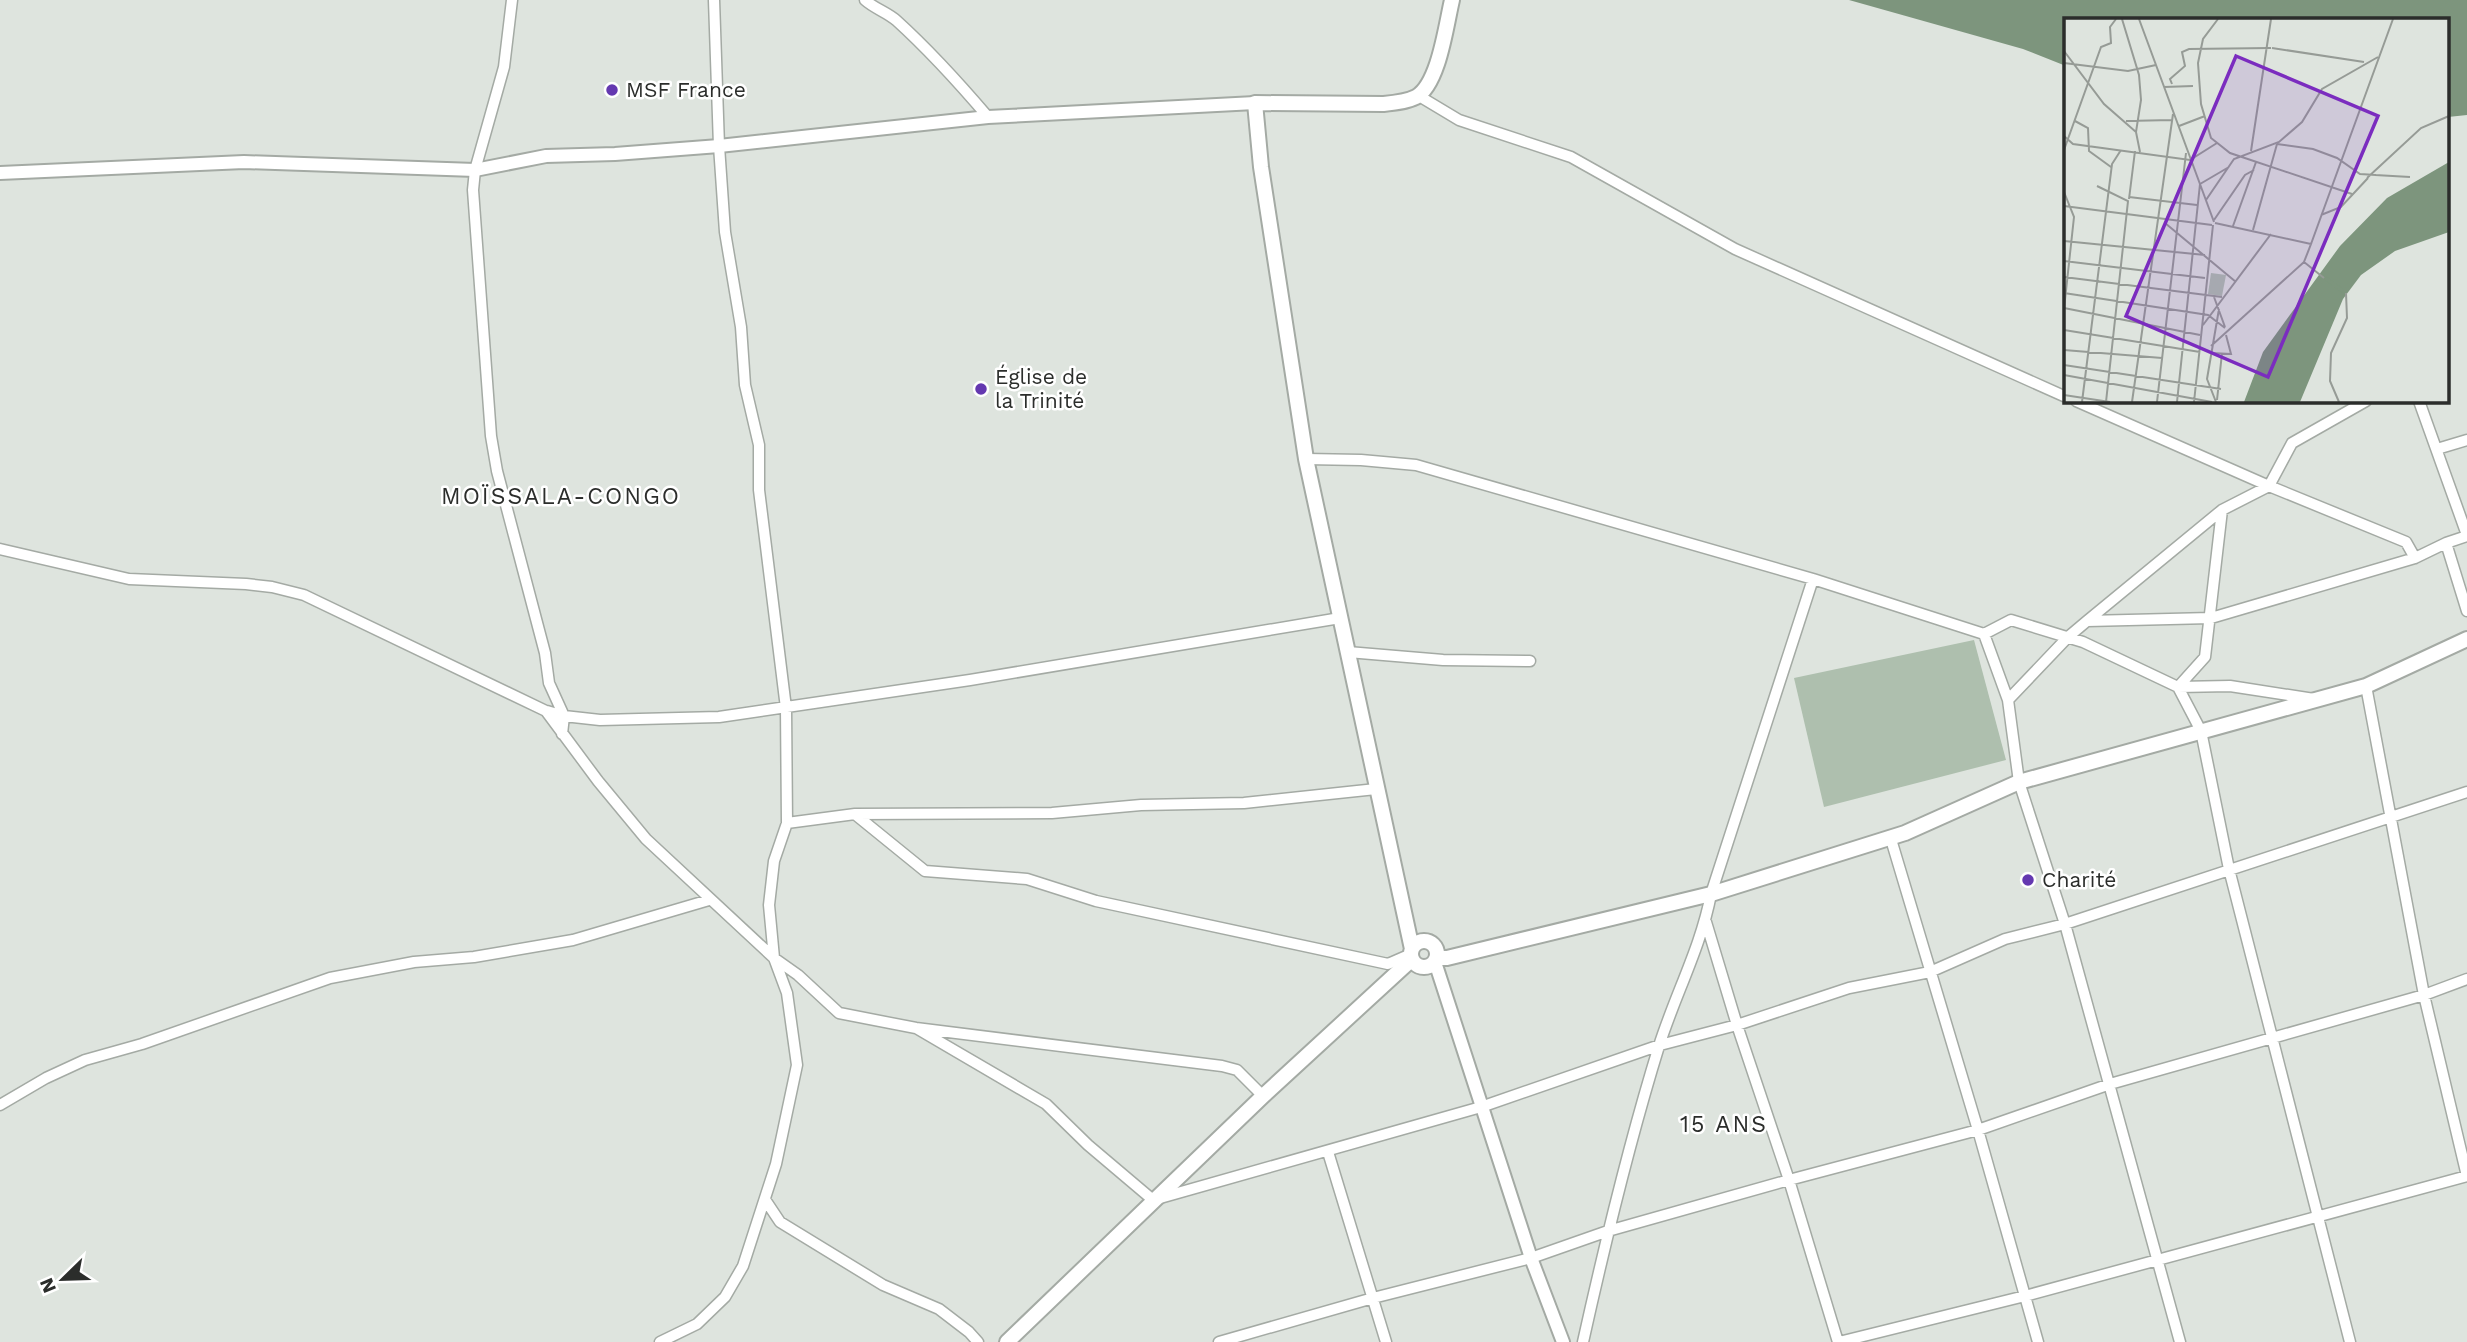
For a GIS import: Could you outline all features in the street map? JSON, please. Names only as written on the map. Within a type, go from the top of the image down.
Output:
[{"type":"main road","points":[[1452,0],[1433,77],[1419,96],[1403,102],[1383,104],[1255,103],[1261,167],[1306,459],[1411,954],[1419,967],[1425,968],[1436,960],[1711,894],[1905,833],[2019,782],[2366,686],[2467,639]]},
{"type":"main road","points":[[1007,1342],[1422,941],[1429,942],[1437,951],[1436,960]]},
{"type":"street","points":[[512,0],[504,67],[475,170],[473,190],[491,436],[501,485],[545,653],[548,683],[565,716],[562,734]]},
{"type":"street","points":[[660,1342],[697,1324],[725,1297],[743,1266],[776,1164],[797,1065],[787,993],[774,958],[769,905],[774,861],[787,823],[786,708],[759,490],[759,445],[745,385],[741,327],[725,232],[714,0]]},
{"type":"street","points":[[865,0],[888,13],[931,51],[988,117]]},
{"type":"street","points":[[1419,96],[1459,120],[1571,157],[1735,249],[2064,396]]},
{"type":"street","points":[[0,173],[244,162],[475,170],[546,156],[719,146],[988,117],[1255,103]]},
{"type":"street","points":[[2078,402],[2269,486],[2406,541],[2415,558]]},
{"type":"street","points":[[2008,700],[2068,637],[2222,509],[2269,486],[2292,443],[2363,402]]},
{"type":"street","points":[[2087,621],[2211,618],[2415,558],[2467,536],[2419,402]]},
{"type":"street","points":[[2437,449],[2467,440]]},
{"type":"street","points":[[1306,459],[1416,465],[1813,579],[1984,634],[2011,620],[2083,642],[2178,687],[2230,686],[2318,699]]},
{"type":"street","points":[[2178,687],[2205,657],[2222,509]]},
{"type":"street","points":[[2446,543],[2467,611]]},
{"type":"street","points":[[0,550],[129,579],[246,584],[304,595],[546,711],[600,720],[719,718],[1340,618]]},
{"type":"street","points":[[1583,1342],[1608,1231],[1660,1045],[1706,921],[1711,894],[1813,579]]},
{"type":"street","points":[[1984,634],[2008,700],[2019,782],[2065,924],[2180,1342]]},
{"type":"street","points":[[1348,652],[1443,660],[1530,661]]},
{"type":"street","points":[[1706,921],[1838,1342],[2025,1296],[2467,1177],[2424,995],[2366,686]]},
{"type":"street","points":[[2178,687],[2200,731],[2229,869],[2350,1342]]},
{"type":"street","points":[[546,711],[646,839],[709,900],[839,1013],[916,1028],[1222,1066],[1237,1070],[1263,1096]]},
{"type":"street","points":[[787,823],[856,814],[1052,813],[1141,805],[1244,803],[1376,789]]},
{"type":"street","points":[[916,1028],[1046,1104],[1088,1145],[1153,1200],[1481,1107],[1660,1045],[1737,1025],[1849,988],[1930,972],[2005,939],[2065,924],[2467,792]]},
{"type":"street","points":[[856,814],[925,872],[1027,879],[1096,901],[1388,964],[1411,954]]},
{"type":"street","points":[[1889,836],[1978,1130],[2038,1342]]},
{"type":"street","points":[[0,1105],[85,1059],[142,1044],[330,978],[414,962],[474,957],[573,940],[709,900]]},
{"type":"street","points":[[1436,960],[1531,1258],[1563,1342]]},
{"type":"street","points":[[1219,1342],[1373,1298],[1531,1258],[1608,1231],[1978,1130],[2110,1084],[2424,995],[2467,979]]},
{"type":"street","points":[[1328,1152],[1385,1342]]},
{"type":"street","points":[[766,1201],[780,1222],[883,1285],[939,1309],[978,1342]]},
{"type":"shaded area","points":[[1849,0],[2467,0],[2467,115],[2450,117],[2450,18],[2064,18],[2064,65],[2023,49]]},
{"type":"shaded area","points":[[1974,640],[2006,760],[1824,807],[1794,678]]},
{"type":"place","name":"MSF France","points":[[612,90]]},
{"type":"place","name":"Église de la Trinité","points":[[981,389]]},
{"type":"place","name":"Charité","points":[[2028,880]]},
{"type":"district","name":"MOÏSSALA-CONGO","points":[[561,496]]},
{"type":"district","name":"15 ANS","points":[[1724,1124]]}]
